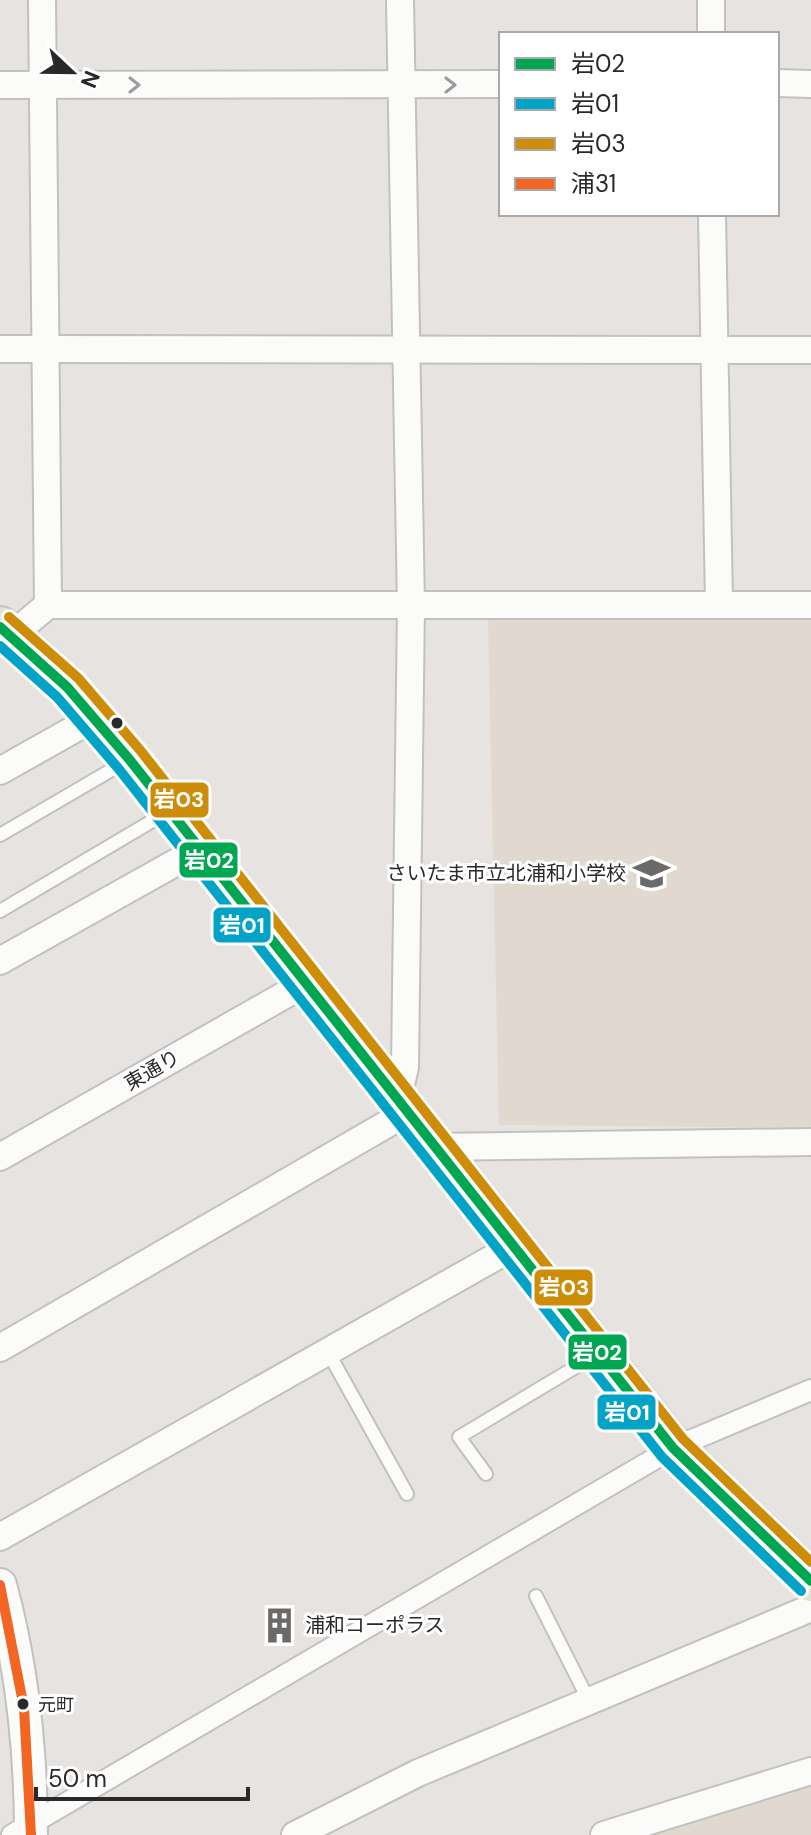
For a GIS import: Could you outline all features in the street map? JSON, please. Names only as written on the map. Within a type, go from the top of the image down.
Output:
[{"type":"main road","points":[[6,632],[67,687],[129,759],[511,1248],[673,1448],[811,1581]]},
{"type":"street","points":[[42,0],[48,605]]},
{"type":"street","points":[[0,1348],[402,1108],[411,606],[400,0]]},
{"type":"street","points":[[711,0],[711,32]]},
{"type":"street","points":[[779,83],[811,84]]},
{"type":"street","points":[[0,85],[499,84]]},
{"type":"street","points":[[712,216],[719,604]]},
{"type":"street","points":[[0,349],[811,350]]},
{"type":"street","points":[[6,632],[48,605],[811,605]]},
{"type":"street","points":[[0,771],[94,718]]},
{"type":"street","points":[[5,954],[200,849]]},
{"type":"street","name":"東通り","points":[[0,1157],[304,984]]},
{"type":"street","points":[[432,1147],[811,1142]]},
{"type":"street","points":[[0,1537],[511,1248]]},
{"type":"street","points":[[0,1585],[20,1674],[25,1832],[673,1448],[811,1390]]},
{"type":"street","points":[[295,1835],[418,1773],[811,1608]]},
{"type":"street","points":[[604,1835],[811,1771]]},
{"type":"lane","points":[[0,835],[129,759]]},
{"type":"lane","points":[[0,911],[170,811]]},
{"type":"lane","points":[[328,1352],[407,1494]]},
{"type":"lane","points":[[486,1474],[459,1437],[597,1355]]},
{"type":"lane","points":[[536,1596],[589,1701]]},
{"type":"shaded area","name":"さいたま市立北浦和小学校","points":[[488,619],[811,620],[811,1128],[499,1125]]},
{"type":"shaded area","points":[[811,1784],[811,1835],[647,1835]]},
{"type":"transit line","name":"岩03","points":[[9,617],[78,678],[140,750],[683,1439],[811,1562]]},
{"type":"transit line","name":"岩02","points":[[0,627],[67,687],[129,759],[673,1448],[811,1581]]},
{"type":"transit line","name":"岩01","points":[[0,646],[57,697],[118,768],[662,1457],[801,1591]]},
{"type":"transit line","name":"浦31","points":[[0,1585],[24,1708],[31,1835]]},
{"type":"place","name":"さいたま市立北浦和小学校","points":[[652,873]]},
{"type":"place","name":"浦和コーポラス","points":[[279,1625]]},
{"type":"place","name":"元町","points":[[23,1704]]}]
